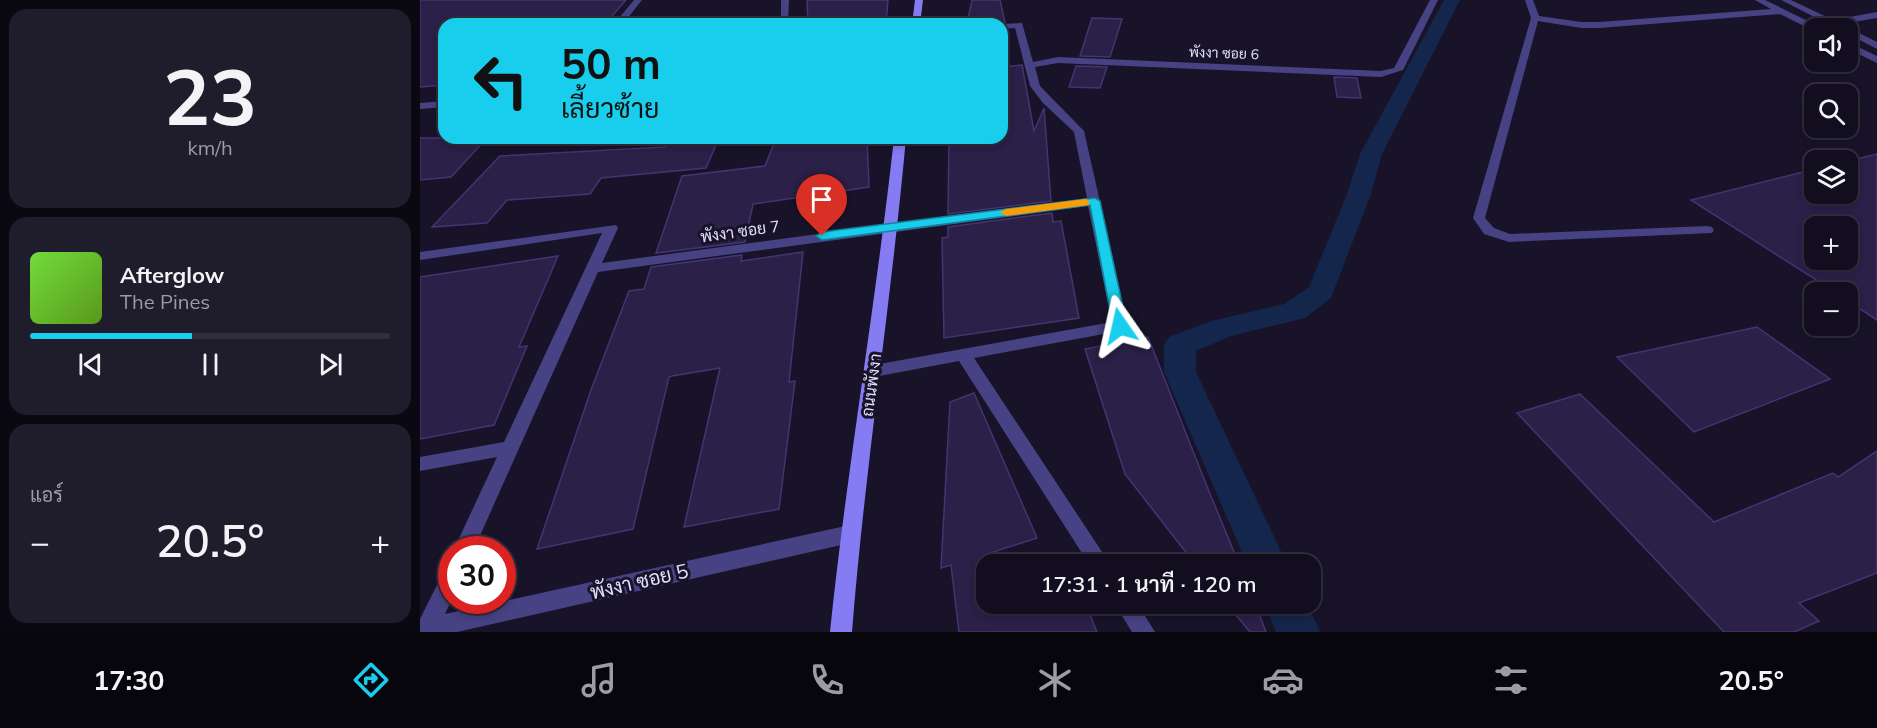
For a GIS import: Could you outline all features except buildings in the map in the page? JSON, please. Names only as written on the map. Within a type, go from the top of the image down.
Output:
[{"type":"street","points":[[623,18],[638,0]]},
{"type":"street","points":[[785,0],[785,18]]},
{"type":"street","points":[[917,18],[919,0]]},
{"type":"street","name":"พังงา ซอย 6","points":[[1030,65],[1058,60],[1382,74],[1398,70],[1434,0]]},
{"type":"street","points":[[1529,0],[1535,18],[1479,218],[1489,231],[1509,238],[1707,230]]},
{"type":"street","points":[[1759,0],[1804,22]]},
{"type":"street","points":[[1785,0],[1822,18]]},
{"type":"street","points":[[1535,18],[1581,25],[1599,25],[1781,11]]},
{"type":"street","points":[[1858,18],[1877,15]]},
{"type":"street","points":[[874,371],[1120,326],[1079,131],[1047,101],[1035,86],[1019,25],[1008,26]]},
{"type":"street","points":[[1858,36],[1877,46]]},
{"type":"street","points":[[1858,50],[1877,60]]},
{"type":"street","points":[[420,106],[438,104]]},
{"type":"street","name":"ถนนพังงา","points":[[841,632],[850,534],[874,371],[899,144]]},
{"type":"street","name":"พังงา ซอย 7","points":[[593,268],[1095,201]]},
{"type":"street","points":[[420,256],[610,228],[470,536]]},
{"type":"street","points":[[964,356],[1093,554]]},
{"type":"street","points":[[420,464],[510,448]]},
{"type":"street","name":"พังงา ซอย 5","points":[[424,630],[850,534]]},
{"type":"street","points":[[424,630],[438,603]]},
{"type":"street","points":[[1132,614],[1144,632]]},
{"type":"waterway","points":[[1262,554],[1180,372],[1180,345],[1222,328],[1294,311],[1321,292],[1359,194],[1371,154],[1452,0]]},
{"type":"waterway","points":[[1290,614],[1298,632]]},
{"type":"slow traffic","points":[[1006,212],[1085,202]]},
{"type":"route","points":[[822,236],[1095,201],[1120,326]]}]
